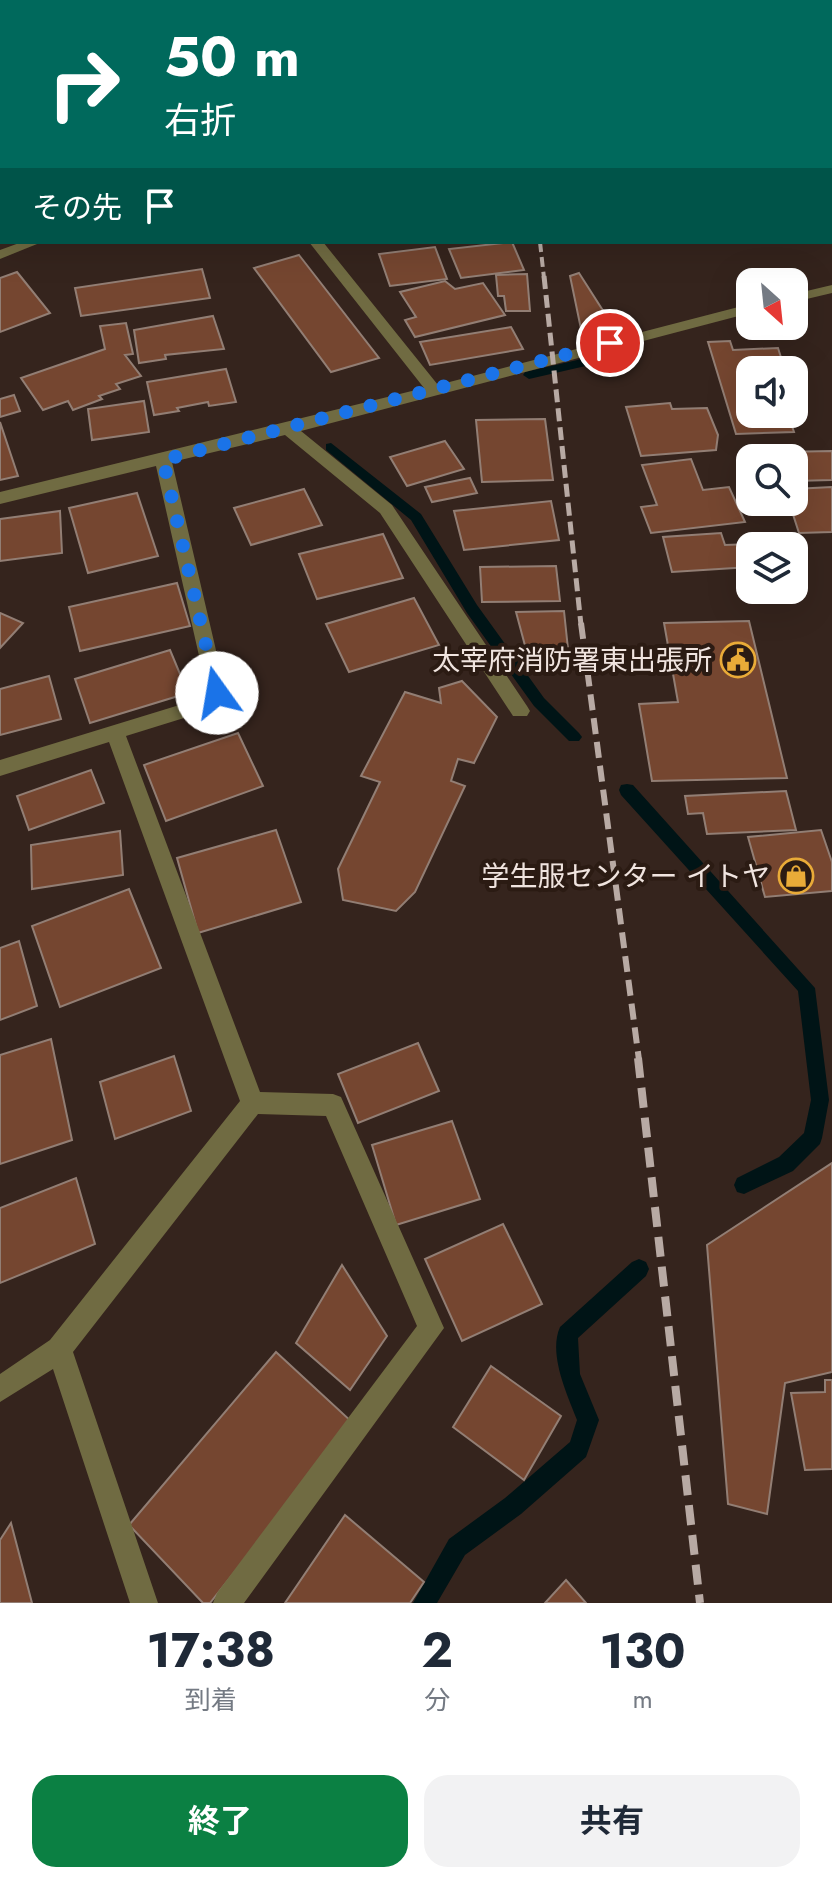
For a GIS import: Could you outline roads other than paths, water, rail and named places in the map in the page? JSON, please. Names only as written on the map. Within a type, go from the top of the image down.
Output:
[{"type":"street","points":[[0,255],[30,244]]},
{"type":"street","points":[[318,244],[433,389]]},
{"type":"street","points":[[808,295],[832,289]]},
{"type":"street","points":[[0,498],[288,429],[736,312]]},
{"type":"street","points":[[288,429],[386,509],[520,711]]},
{"type":"street","points":[[0,768],[206,704],[217,693],[163,460]]},
{"type":"street","points":[[116,734],[252,1103]]},
{"type":"street","points":[[0,1389],[59,1349],[252,1103]]},
{"type":"street","points":[[227,1603],[431,1328],[333,1105],[252,1103]]},
{"type":"street","points":[[59,1349],[144,1603]]},
{"type":"waterway","points":[[529,375],[586,362]]},
{"type":"waterway","points":[[331,447],[416,517],[472,609],[539,702],[574,737]]},
{"type":"waterway","points":[[627,790],[806,988],[820,1100],[813,1138],[786,1164],[744,1185]]},
{"type":"waterway","points":[[424,1603],[457,1547],[513,1506],[578,1449],[588,1420],[570,1374],[567,1334],[639,1269]]},
{"type":"railway","points":[[540,244],[544,278]]},
{"type":"railway","points":[[544,276],[581,625]]},
{"type":"railway","points":[[581,623],[639,1060]]},
{"type":"railway","points":[[638,1058],[700,1603]]},
{"type":"place","name":"太宰府消防署東出張所","points":[[738,660]]},
{"type":"place","name":"学生服センター イトヤ","points":[[796,876]]}]
